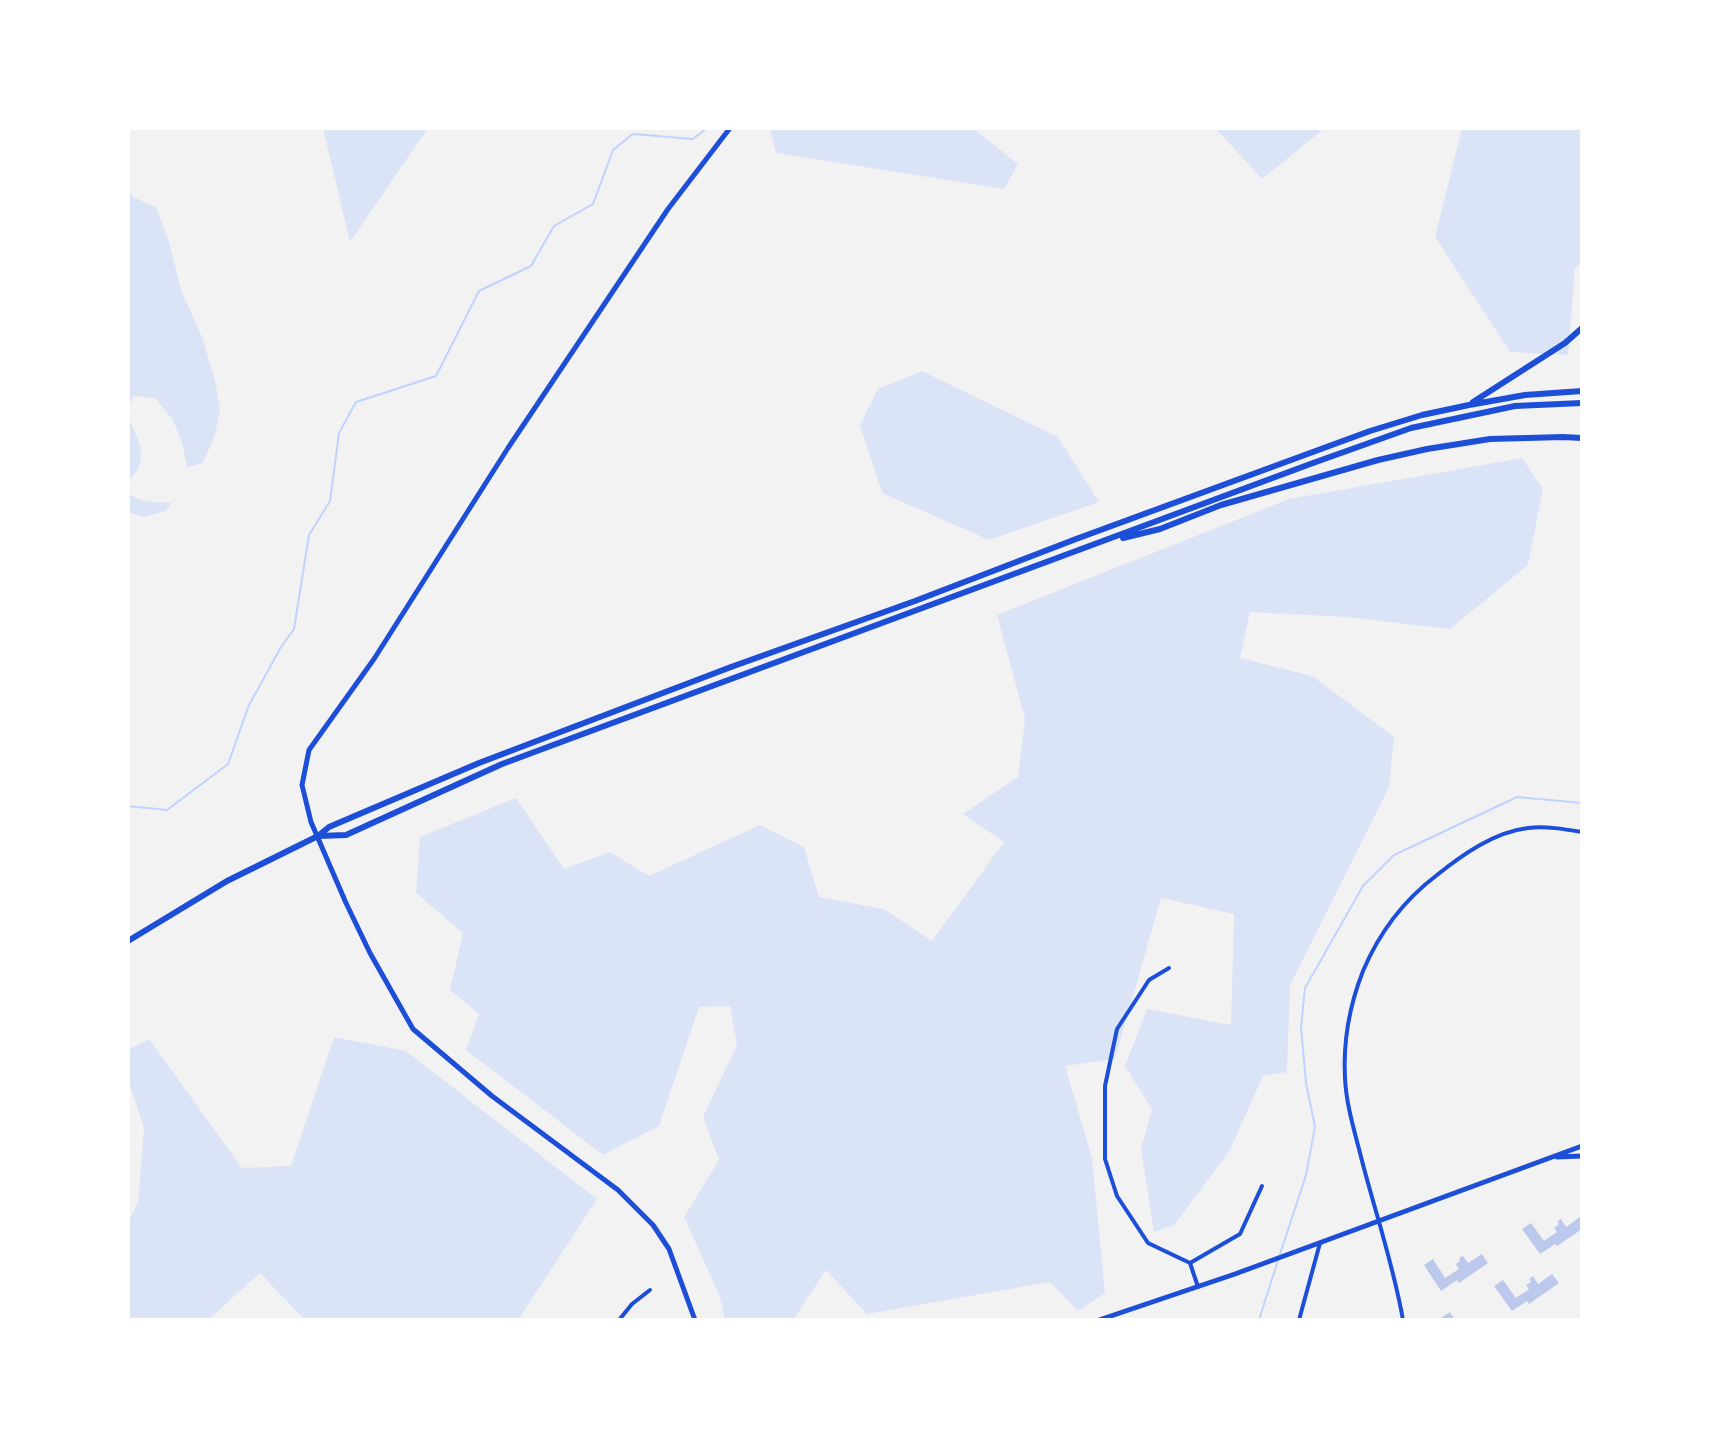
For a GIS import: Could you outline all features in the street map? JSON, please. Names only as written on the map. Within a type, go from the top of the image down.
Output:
[{"type":"main road","points":[[695,1320],[669,1249],[653,1225],[618,1190],[492,1096],[413,1029],[370,953],[325,856],[311,822],[302,785],[309,750],[374,659],[508,448],[668,209],[730,128]]},
{"type":"main road","points":[[1469,405],[1565,343],[1582,328]]},
{"type":"main road","points":[[128,941],[227,881],[318,836],[329,827],[479,763],[741,663],[1370,431],[1469,405],[1525,395],[1581,391]]},
{"type":"main road","points":[[318,836],[346,835],[502,764],[1411,428],[1515,406],[1582,403]]},
{"type":"main road","points":[[1096,544],[1160,529],[1221,505],[1427,449],[1490,439],[1582,438]]},
{"type":"main road","points":[[1099,1320],[1288,1255],[1582,1146]]},
{"type":"main road","points":[[1552,1157],[1582,1156]]},
{"type":"street","points":[[1403,1320],[1351,1115],[1345,1077],[1345,1049],[1351,1009],[1360,980],[1386,928],[1409,900],[1442,871],[1480,846],[1525,828],[1582,832]]},
{"type":"street","points":[[1169,968],[1149,980],[1117,1029],[1105,1086],[1105,1159],[1117,1196],[1148,1243],[1190,1263],[1198,1287]]},
{"type":"street","points":[[1190,1263],[1240,1234],[1262,1186]]},
{"type":"street","points":[[1299,1320],[1320,1243]]},
{"type":"street","points":[[619,1320],[632,1304],[650,1290]]},
{"type":"shaded area","points":[[323,128],[428,128],[350,242]]},
{"type":"shaded area","points":[[770,128],[973,128],[1018,164],[1004,189],[776,153]]},
{"type":"shaded area","points":[[1215,128],[1325,128],[1262,179]]},
{"type":"shaded area","points":[[1462,128],[1582,128],[1582,261],[1575,268],[1568,355],[1510,352],[1435,237]]},
{"type":"shaded area","points":[[128,188],[133,197],[156,207],[181,290],[202,337],[215,380],[220,409],[215,435],[203,463],[187,467],[173,420],[155,398],[134,396],[128,409]]},
{"type":"shaded area","points":[[922,371],[1058,437],[1099,502],[989,540],[882,493],[860,425],[878,389]]},
{"type":"shaded area","points":[[128,417],[139,443],[141,457],[137,470],[128,481]]},
{"type":"shaded area","points":[[1522,458],[1543,489],[1528,565],[1450,629],[1346,617],[1250,612],[1240,658],[1312,676],[1394,737],[1389,787],[1290,985],[1287,1072],[1263,1076],[1230,1150],[1174,1225],[1154,1232],[1141,1149],[1152,1109],[1125,1066],[1147,1009],[1231,1025],[1234,914],[1161,898],[1115,1059],[1065,1066],[1092,1158],[1105,1293],[1078,1311],[1050,1282],[867,1314],[826,1270],[793,1320],[725,1320],[720,1297],[684,1217],[719,1160],[703,1117],[737,1045],[730,1006],[699,1007],[659,1126],[603,1155],[466,1050],[479,1014],[450,990],[463,933],[416,893],[420,837],[516,798],[564,869],[610,852],[649,876],[760,825],[804,847],[819,897],[884,909],[932,941],[1004,842],[963,814],[1018,777],[1025,719],[997,615],[1289,499]]},
{"type":"shaded area","points":[[128,492],[142,500],[171,503],[166,511],[143,517],[128,512]]},
{"type":"shaded area","points":[[334,1037],[406,1051],[597,1199],[518,1320],[305,1320],[260,1273],[208,1320],[128,1320],[128,1222],[138,1203],[144,1128],[128,1079],[128,1050],[149,1039],[242,1168],[291,1166]]},
{"type":"building","points":[[1580,1217],[1582,1229],[1540,1254],[1522,1229],[1531,1223],[1544,1241],[1557,1232],[1554,1228],[1561,1219],[1566,1227]]},
{"type":"building","points":[[1482,1254],[1488,1263],[1441,1291],[1424,1265],[1433,1259],[1445,1278],[1459,1269],[1456,1264],[1459,1258],[1463,1256],[1468,1263]]},
{"type":"building","points":[[1552,1274],[1559,1283],[1529,1304],[1527,1301],[1512,1311],[1494,1286],[1503,1280],[1516,1298],[1529,1289],[1526,1285],[1533,1276],[1538,1284]]},
{"type":"building","points":[[1450,1312],[1455,1320],[1438,1320]]},
{"type":"waterway","points":[[128,806],[167,810],[228,764],[249,705],[294,629],[309,535],[330,501],[339,433],[356,402],[436,376],[479,291],[531,266],[554,226],[593,204],[613,150],[633,134],[693,139],[707,128]]},
{"type":"waterway","points":[[1280,1254],[1306,1175],[1315,1127],[1306,1083],[1301,1027],[1305,988],[1363,886],[1394,855],[1517,797],[1582,803]]},
{"type":"waterway","points":[[1259,1320],[1278,1260]]}]
